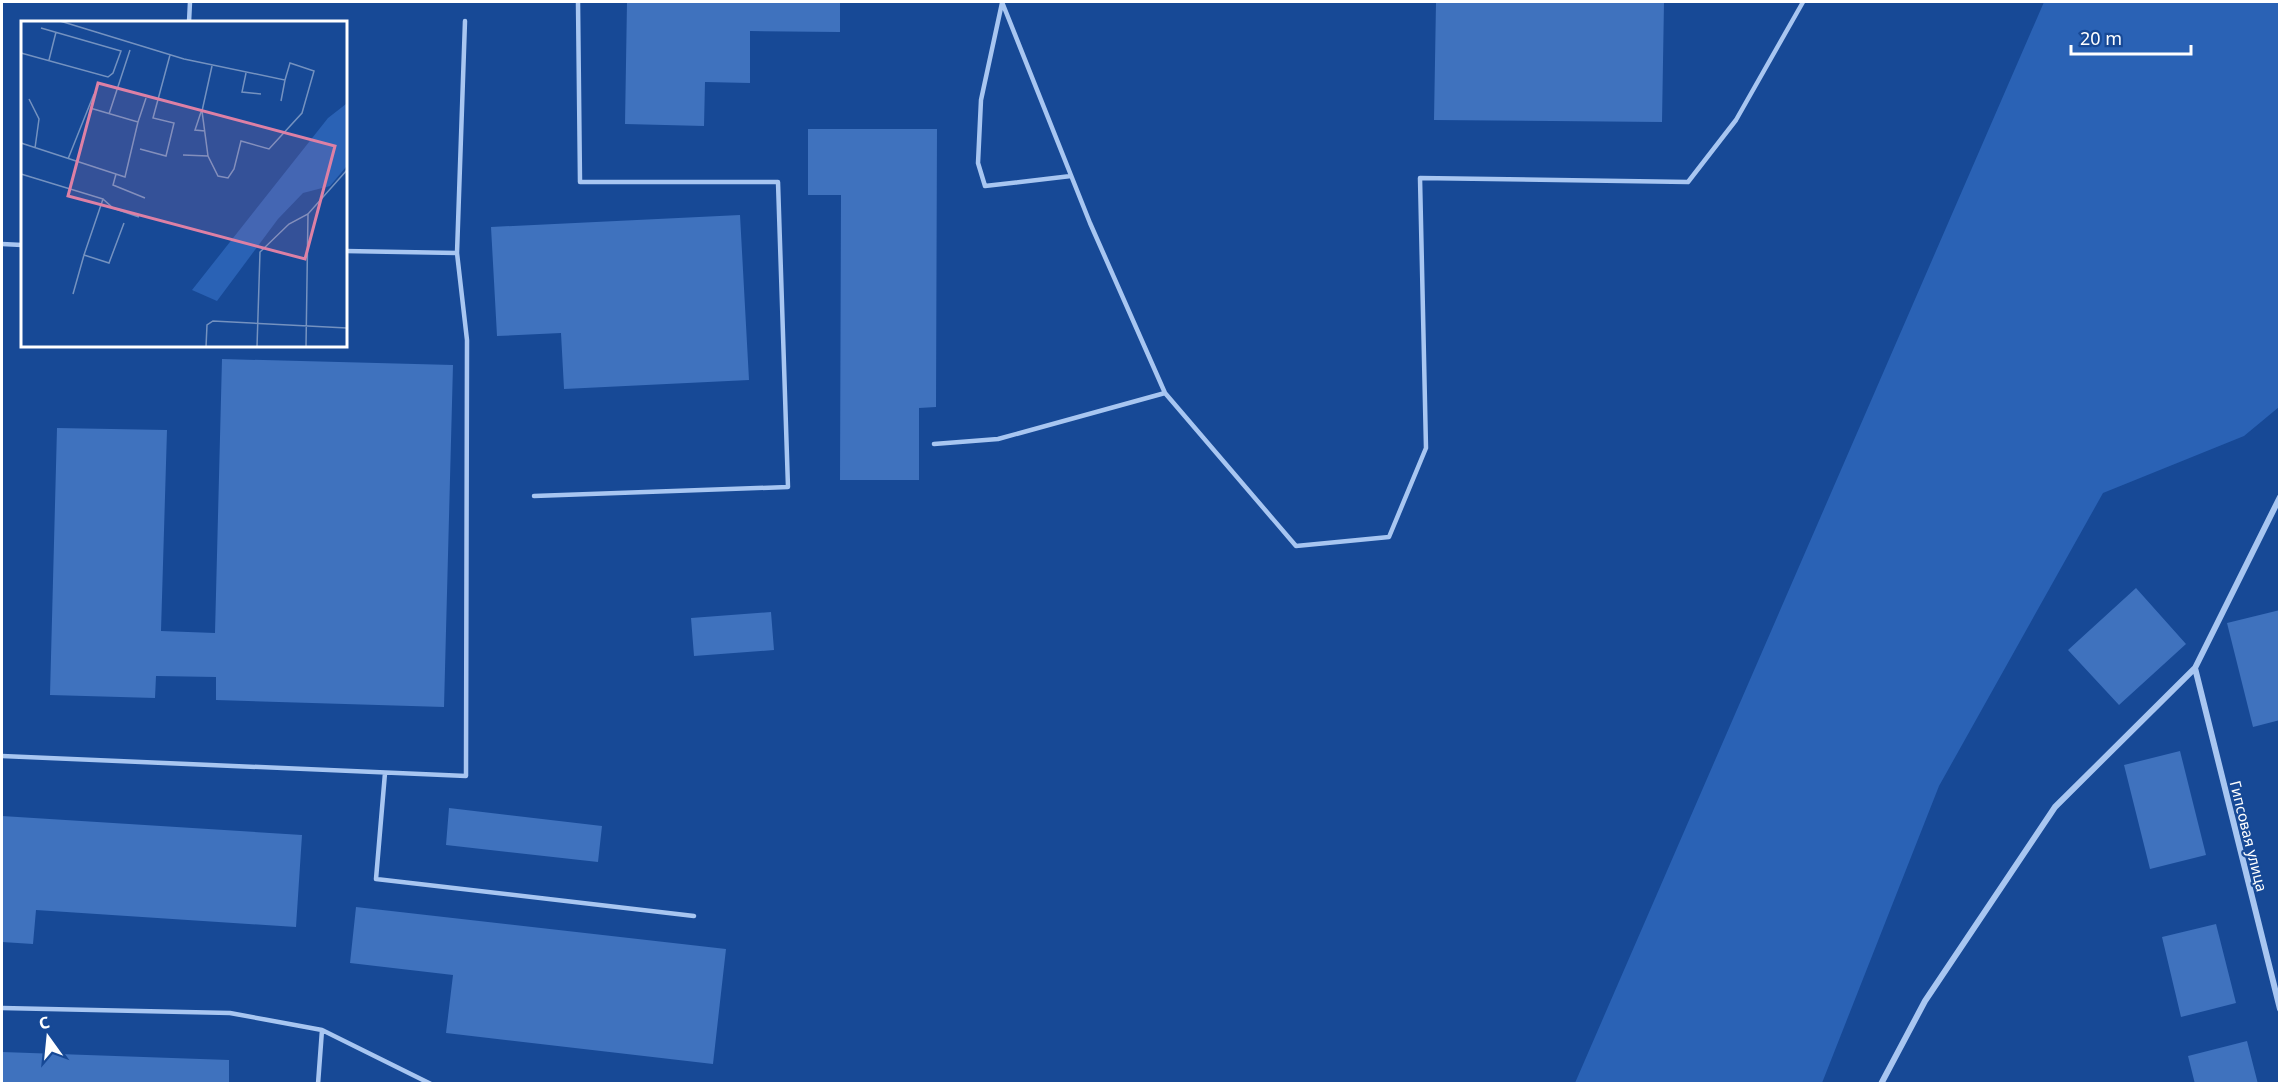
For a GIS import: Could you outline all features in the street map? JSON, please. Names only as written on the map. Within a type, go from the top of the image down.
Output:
[{"type":"street","points":[[1881,1083],[1925,1001],[2055,807],[2195,668],[2280,497]]},
{"type":"street","name":"Гипсовая улица","points":[[2195,668],[2280,1009]]},
{"type":"lane","points":[[189,21],[190,2]]},
{"type":"lane","points":[[534,495],[788,487],[778,182],[580,182],[578,2]]},
{"type":"lane","points":[[1002,2],[1071,176],[1165,393],[1296,546],[1389,537],[1426,448],[1420,178],[1688,182],[1736,120],[1803,2]]},
{"type":"lane","points":[[1002,2],[981,100],[978,163],[985,186],[1071,176]]},
{"type":"lane","points":[[2,756],[466,776],[466,340],[457,253],[465,21]]},
{"type":"lane","points":[[2,244],[21,245]]},
{"type":"lane","points":[[346,251],[457,253]]},
{"type":"lane","points":[[934,444],[998,440],[1165,393]]},
{"type":"lane","points":[[385,773],[376,879],[694,916]]},
{"type":"lane","points":[[2,1008],[230,1013],[321,1030],[431,1083]]},
{"type":"lane","points":[[318,1083],[321,1030]]},
{"type":"shaded area","points":[[2044,2],[2279,2],[2279,407],[2244,436],[2103,493],[1939,786],[1822,1083],[1575,1083]]},
{"type":"building","points":[[627,2],[840,2],[840,32],[750,31],[750,83],[705,82],[704,126],[625,124]]},
{"type":"building","points":[[1436,2],[1664,2],[1662,122],[1434,120]]},
{"type":"building","points":[[808,129],[937,129],[936,407],[919,408],[919,480],[840,480],[841,195],[808,195]]},
{"type":"building","points":[[740,215],[749,380],[564,389],[561,333],[497,336],[491,227]]},
{"type":"building","points":[[222,359],[453,365],[444,707],[216,700],[216,677],[156,676],[155,698],[50,695],[57,428],[167,430],[161,631],[215,633]]},
{"type":"building","points":[[2136,588],[2186,644],[2119,705],[2068,650]]},
{"type":"building","points":[[2280,610],[2280,720],[2253,727],[2227,623]]},
{"type":"building","points":[[771,612],[774,650],[694,656],[691,618]]},
{"type":"building","points":[[2180,751],[2206,855],[2150,869],[2124,765]]},
{"type":"building","points":[[449,808],[602,826],[598,862],[446,845]]},
{"type":"building","points":[[2,816],[302,835],[296,927],[36,910],[33,944],[2,942]]},
{"type":"building","points":[[356,907],[726,949],[713,1064],[446,1033],[453,975],[350,963]]},
{"type":"building","points":[[2216,924],[2236,1003],[2181,1017],[2162,937]]},
{"type":"building","points":[[2247,1041],[2258,1084],[2195,1084],[2188,1056]]},
{"type":"building","points":[[2,1052],[229,1060],[229,1084],[2,1084]]}]
